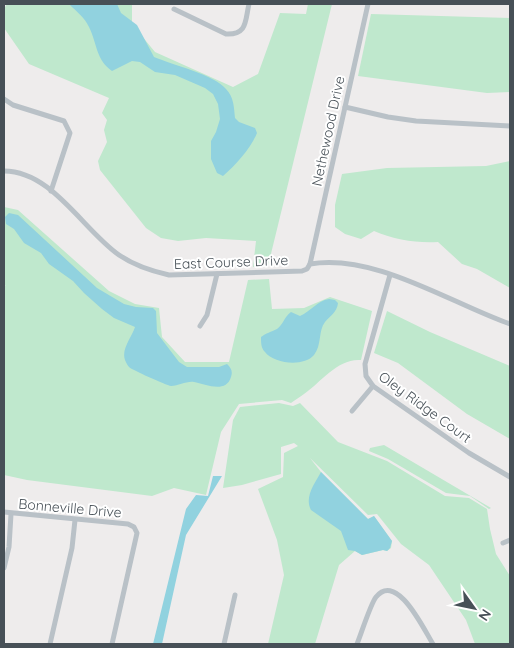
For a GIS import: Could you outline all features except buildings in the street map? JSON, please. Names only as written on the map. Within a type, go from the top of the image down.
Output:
[{"type":"street","points":[[174,9],[226,34],[236,35],[241,32],[244,26],[249,4]]},
{"type":"street","name":"Nethewood Drive","points":[[310,264],[368,4]]},
{"type":"street","points":[[4,99],[13,105],[64,121],[70,133],[51,191]]},
{"type":"street","points":[[345,107],[416,121],[510,126]]},
{"type":"street","name":"East Course Drive","points":[[4,171],[14,171],[35,178],[118,254],[135,265],[152,272],[169,275],[302,271],[310,264],[326,261],[344,262],[417,284],[491,318],[510,324]]},
{"type":"street","points":[[200,326],[207,315],[217,274]]},
{"type":"street","name":"Oley Ridge Court","points":[[390,275],[365,364],[366,376],[373,386],[469,453],[510,477]]},
{"type":"street","points":[[352,411],[373,386]]},
{"type":"street","name":"Bonneville Drive","points":[[4,512],[128,524],[134,528],[137,533],[112,644]]},
{"type":"street","points":[[4,568],[9,547],[12,514]]},
{"type":"street","points":[[50,644],[72,548],[75,520]]},
{"type":"street","points":[[503,543],[510,540]]},
{"type":"street","points":[[357,644],[376,597],[384,591],[393,590],[402,596],[433,644]]},
{"type":"street","points":[[224,644],[235,595]]},
{"type":"green space","points":[[7,4],[132,4],[132,24],[155,52],[233,87],[258,74],[280,13],[306,14],[308,4],[332,4],[268,266],[253,267],[256,241],[206,238],[178,241],[161,238],[146,228],[100,170],[98,161],[107,142],[104,130],[107,120],[102,113],[109,98],[29,64],[4,28],[4,9]]},
{"type":"green space","points":[[371,14],[510,18],[510,92],[487,93],[358,76]]},
{"type":"green space","points":[[510,161],[510,288],[477,269],[462,264],[438,242],[405,240],[374,231],[361,239],[345,234],[335,227],[335,205],[342,174],[387,168],[486,166]]},
{"type":"green space","points":[[4,207],[18,210],[109,291],[135,304],[159,308],[162,337],[185,362],[229,362],[248,280],[269,279],[272,309],[304,308],[330,297],[372,311],[361,360],[353,360],[337,367],[291,403],[282,400],[239,404],[221,432],[206,495],[174,488],[152,496],[27,480],[4,475],[4,286],[6,286],[4,285]]},
{"type":"green space","points":[[387,311],[430,332],[510,366],[510,439],[467,414],[398,363],[374,353]]},
{"type":"green space","points":[[279,403],[293,406],[300,403],[338,442],[387,461],[445,496],[469,498],[487,509],[496,554],[510,576],[510,644],[475,644],[466,620],[429,565],[401,544],[377,514],[368,515],[310,458],[321,472],[368,519],[374,516],[392,541],[391,548],[387,551],[383,550],[362,555],[355,551],[339,565],[315,644],[268,644],[284,575],[277,540],[258,489],[283,477],[284,453],[298,446],[294,443],[281,447],[281,474],[242,485],[223,488],[233,420],[240,407]]},
{"type":"green space","points":[[384,445],[491,508],[489,509],[470,496],[446,493],[388,459],[369,451],[370,448]]},
{"type":"water","points":[[69,4],[117,4],[121,13],[137,25],[154,57],[213,79],[221,84],[229,92],[232,99],[235,118],[239,122],[255,128],[257,133],[247,150],[233,167],[223,176],[217,173],[211,159],[211,141],[220,119],[218,104],[213,94],[205,88],[175,75],[155,72],[140,62],[132,61],[112,71],[103,62],[87,24]]},
{"type":"water","points":[[9,213],[18,215],[97,288],[124,304],[153,308],[156,311],[157,333],[179,362],[187,367],[219,367],[227,364],[232,371],[228,382],[220,387],[194,382],[171,386],[129,367],[125,360],[124,352],[135,327],[114,318],[102,309],[73,281],[49,264],[41,253],[24,243],[14,229],[6,224],[5,217]]},
{"type":"water","points":[[329,299],[335,300],[338,303],[335,311],[325,322],[321,330],[318,347],[314,355],[309,359],[296,362],[282,361],[269,356],[264,350],[261,337],[277,329],[291,312],[300,316]]},
{"type":"water","points":[[321,472],[368,519],[374,516],[392,541],[387,551],[383,550],[362,555],[348,550],[341,531],[311,510],[309,505],[310,495],[313,485]]},
{"type":"water","points":[[213,476],[222,476],[186,535],[162,644],[153,644],[186,509],[196,495],[208,496]]}]
